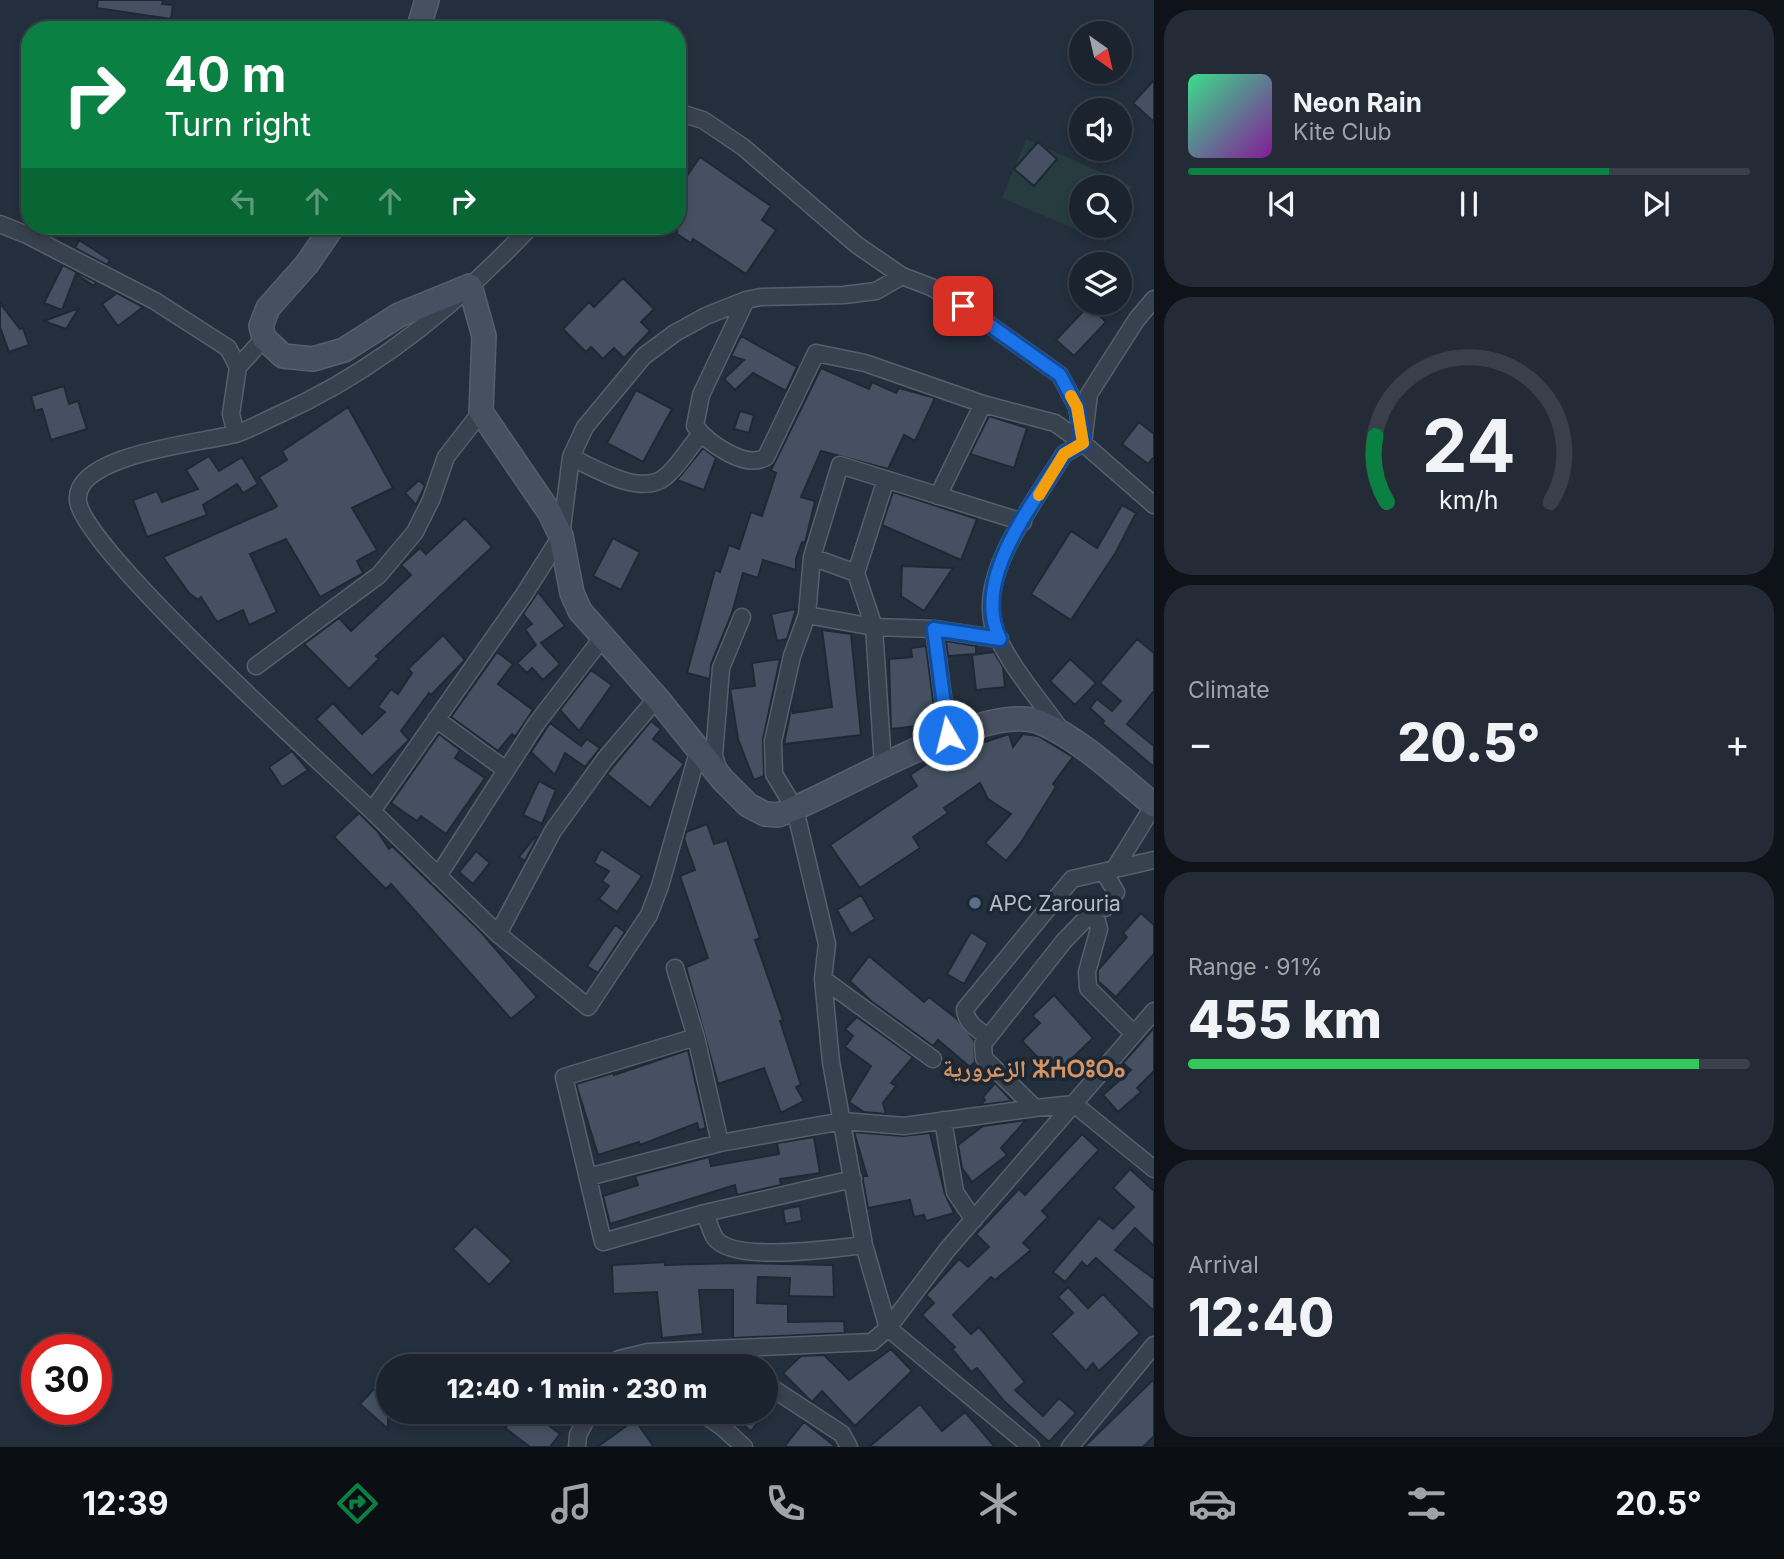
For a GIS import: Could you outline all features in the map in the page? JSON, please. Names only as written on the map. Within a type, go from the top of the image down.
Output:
[{"type":"main road","points":[[421,21],[427,0]]},
{"type":"main road","points":[[327,235],[307,264],[268,308],[261,326],[264,338],[283,356],[313,359],[344,350],[399,315],[425,302],[470,286],[484,336],[481,412],[550,513],[561,536],[575,602],[657,698],[698,752],[748,806],[765,814],[778,815],[948,735],[1025,718],[1064,734],[1154,805]]},
{"type":"street","points":[[686,115],[703,120],[743,147],[848,238],[902,276],[931,287],[963,306],[1060,375],[1077,407],[1083,443]]},
{"type":"street","points":[[0,224],[21,233]]},
{"type":"street","points":[[27,235],[198,327],[228,348],[238,367]]},
{"type":"street","points":[[522,235],[470,286],[411,336],[360,371],[304,404],[236,434],[119,459],[91,475],[82,486],[78,502],[92,529],[149,595],[214,661],[498,934],[588,1007],[652,907],[698,752]]},
{"type":"street","points":[[372,811],[561,536],[571,457],[585,427],[644,356],[675,333],[746,300],[876,291],[902,276]]},
{"type":"street","points":[[1083,443],[1089,394],[1137,319],[1154,299]]},
{"type":"street","points":[[746,300],[701,395],[695,426],[701,434],[749,461],[759,462],[766,457],[816,353],[865,363],[984,404],[1055,423],[1083,443],[1154,505]]},
{"type":"street","points":[[236,434],[231,414],[238,367],[264,338]]},
{"type":"street","points":[[938,496],[984,404]]},
{"type":"street","points":[[256,666],[379,575],[415,531],[446,457],[481,412]]},
{"type":"street","points":[[571,457],[629,481],[654,483],[668,474],[701,434]]},
{"type":"street","points":[[1064,734],[1035,697],[1000,639],[993,626],[991,604],[996,571],[1023,522],[1064,454],[1083,443]]},
{"type":"street","points":[[1023,522],[839,465],[812,557],[807,615],[792,656],[773,741],[774,774],[795,809],[827,944],[822,979],[831,1062],[864,1245],[888,1328],[1031,1447]]},
{"type":"street","points":[[883,765],[874,627],[856,573],[886,479]]},
{"type":"street","points":[[812,557],[856,573]]},
{"type":"street","points":[[807,615],[874,627],[934,629],[1000,639]]},
{"type":"street","points":[[723,780],[713,756],[721,668],[742,617]]},
{"type":"street","points":[[934,629],[948,735]]},
{"type":"street","points":[[438,876],[536,724],[603,637]]},
{"type":"street","points":[[498,934],[553,831],[605,759],[657,698]]},
{"type":"street","points":[[436,719],[506,770]]},
{"type":"street","points":[[1109,870],[1154,805]]},
{"type":"street","points":[[988,1037],[972,1025],[966,1017],[965,1009],[1072,879],[1154,860]]},
{"type":"street","points":[[1035,1108],[984,1058],[983,1044],[1064,941],[1094,910],[1105,908],[1116,892],[1109,870]]},
{"type":"street","points":[[1094,910],[1099,929],[1087,972],[1088,988],[1133,1034]]},
{"type":"street","points":[[675,968],[696,1037],[720,1143]]},
{"type":"street","points":[[822,979],[933,1059]]},
{"type":"street","points":[[644,1354],[872,1342],[888,1328],[974,1220],[1154,1011]]},
{"type":"street","points":[[696,1037],[564,1077],[603,1242],[705,1213],[853,1179]]},
{"type":"street","points":[[588,1177],[720,1143],[842,1121],[904,1126],[1074,1104],[1154,1170]]},
{"type":"street","points":[[943,1120],[955,1192],[974,1220]]},
{"type":"street","points":[[705,1213],[716,1240],[724,1245],[766,1254],[864,1245]]},
{"type":"street","points":[[1070,1447],[1154,1345]]},
{"type":"street","points":[[720,1351],[724,1354]]},
{"type":"street","points":[[778,1392],[842,1434],[849,1447]]},
{"type":"street","points":[[577,1447],[578,1435],[584,1424]]},
{"type":"street","points":[[718,1424],[744,1447]]},
{"type":"green space","points":[[1026,139],[1069,158],[1069,161],[1076,161],[1107,175],[1069,175],[1069,226],[1002,198]]},
{"type":"building","points":[[98,0],[163,0],[162,4],[173,5],[171,19],[97,8]]},
{"type":"building","points":[[1154,80],[1154,122],[1133,103]]},
{"type":"building","points":[[1038,142],[1057,159],[1034,186],[1014,169]]},
{"type":"building","points":[[700,157],[771,206],[762,220],[776,230],[746,274],[693,239],[691,243],[679,235],[686,235],[686,177]]},
{"type":"building","points":[[79,240],[110,260],[107,265],[75,248]]},
{"type":"building","points":[[63,265],[96,282],[94,286],[76,274],[62,310],[44,303]]},
{"type":"building","points":[[623,278],[654,309],[641,322],[650,331],[624,358],[614,348],[603,359],[591,347],[586,352],[563,329],[589,302],[594,307]]},
{"type":"building","points":[[117,293],[143,307],[118,326],[102,304]]},
{"type":"building","points":[[0,303],[20,329],[23,328],[29,345],[9,352],[0,327]]},
{"type":"building","points":[[79,308],[66,329],[44,321]]},
{"type":"building","points":[[1080,315],[1099,315],[1106,322],[1074,356],[1056,340]]},
{"type":"building","points":[[741,336],[797,367],[786,391],[753,373],[735,390],[724,379],[744,360],[731,356]]},
{"type":"building","points":[[821,368],[869,389],[872,382],[896,393],[899,388],[935,398],[915,441],[904,435],[888,469],[821,451],[801,497],[815,501],[805,543],[802,542],[796,559],[796,570],[763,560],[758,578],[743,573],[732,613],[711,664],[710,679],[687,673],[715,570],[720,572],[729,545],[739,549],[751,512],[762,516],[776,473],[771,470]]},
{"type":"building","points":[[64,386],[69,404],[78,401],[87,429],[51,440],[42,409],[35,411],[31,396]]},
{"type":"building","points":[[636,390],[672,409],[643,462],[607,443]]},
{"type":"building","points":[[348,407],[393,488],[352,508],[377,550],[357,561],[363,573],[320,597],[286,539],[250,554],[277,612],[249,625],[243,610],[217,622],[201,597],[198,600],[189,593],[163,557],[277,506],[259,477],[287,460],[282,451]]},
{"type":"building","points":[[740,411],[754,415],[749,433],[734,429]]},
{"type":"building","points":[[989,416],[1027,428],[1014,468],[970,454]]},
{"type":"building","points":[[1139,422],[1154,434],[1154,457],[1148,464],[1122,444]]},
{"type":"building","points":[[703,448],[716,458],[704,490],[677,480]]},
{"type":"building","points":[[209,456],[219,471],[242,457],[258,484],[243,493],[237,484],[203,505],[207,515],[147,537],[133,500],[157,491],[162,502],[198,489],[186,470]]},
{"type":"building","points":[[419,480],[425,486],[416,505],[405,493]]},
{"type":"building","points":[[893,492],[977,519],[961,560],[882,525]]},
{"type":"building","points":[[1122,505],[1136,513],[1116,552],[1071,620],[1031,594],[1071,531],[1097,548]]},
{"type":"building","points":[[465,518],[492,547],[376,656],[379,659],[349,689],[304,644],[339,618],[351,631],[411,575],[401,565],[420,548],[426,554]]},
{"type":"building","points":[[613,538],[640,552],[621,590],[593,576]]},
{"type":"building","points":[[902,566],[953,568],[924,611],[901,596]]},
{"type":"building","points":[[538,592],[565,626],[541,643],[560,664],[543,680],[532,668],[527,673],[517,663],[536,645],[525,629],[532,624],[523,614]]},
{"type":"building","points":[[796,609],[787,639],[777,641],[771,614]]},
{"type":"building","points":[[822,630],[851,634],[861,735],[784,744],[792,704],[793,713],[832,707]]},
{"type":"building","points":[[443,635],[465,660],[431,695],[429,693],[401,731],[409,740],[372,776],[316,719],[333,703],[362,734],[385,712],[378,707],[391,689],[398,694],[412,673],[408,669]]},
{"type":"building","points":[[1137,639],[1154,653],[1154,691],[1127,724],[1154,746],[1154,767],[1102,723],[1104,721],[1090,708],[1097,699],[1112,711],[1121,701],[1100,683]]},
{"type":"building","points":[[946,641],[976,646],[976,654],[948,656]]},
{"type":"building","points":[[926,646],[936,724],[891,729],[889,659],[912,657],[911,648]]},
{"type":"building","points":[[497,652],[513,664],[498,684],[533,710],[515,737],[512,734],[498,751],[451,717]]},
{"type":"building","points":[[994,652],[1003,667],[1005,687],[976,690],[972,655]]},
{"type":"building","points":[[780,659],[763,739],[764,776],[754,780],[738,739],[730,689],[755,686],[752,663]]},
{"type":"building","points":[[1070,659],[1096,683],[1075,705],[1050,681]]},
{"type":"building","points":[[591,670],[612,685],[579,731],[560,710]]},
{"type":"building","points":[[651,721],[661,729],[653,739],[684,764],[650,808],[607,774]]},
{"type":"building","points":[[550,723],[581,746],[587,739],[600,748],[585,767],[565,753],[555,775],[531,752]]},
{"type":"building","points":[[439,734],[460,750],[455,758],[485,778],[446,834],[421,816],[417,821],[391,803]]},
{"type":"building","points":[[1009,734],[1013,747],[1023,734],[1038,736],[1073,757],[1053,784],[1056,787],[1020,844],[1006,861],[985,843],[1011,814],[988,799],[980,783],[944,808],[948,813],[913,837],[920,848],[860,888],[830,845],[917,786],[910,775],[942,754],[983,739],[985,742]]},
{"type":"building","points":[[292,751],[308,770],[282,787],[269,767]]},
{"type":"building","points":[[539,781],[556,790],[542,824],[523,815]]},
{"type":"building","points":[[359,813],[378,832],[389,849],[392,846],[480,931],[537,997],[511,1019],[391,884],[386,889],[334,837]]},
{"type":"building","points":[[707,824],[714,844],[727,840],[760,938],[755,940],[783,1020],[780,1021],[801,1085],[796,1087],[804,1101],[781,1113],[764,1068],[718,1084],[686,967],[708,958],[680,876],[695,870],[684,839],[686,832]]},
{"type":"building","points":[[535,837],[537,838],[525,861],[519,857]]},
{"type":"building","points":[[601,849],[642,876],[617,912],[599,899],[609,886],[602,881],[609,871],[594,863]]},
{"type":"building","points":[[476,851],[490,863],[473,884],[459,872]]},
{"type":"building","points":[[861,895],[875,919],[851,934],[837,910]]},
{"type":"building","points":[[1141,913],[1154,925],[1154,954],[1116,997],[1098,981],[1098,970],[1127,937],[1123,933]]},
{"type":"building","points":[[615,925],[625,932],[598,973],[587,966]]},
{"type":"building","points":[[971,932],[988,943],[964,984],[947,974]]},
{"type":"building","points":[[869,956],[924,1002],[929,997],[957,1019],[974,1040],[975,1062],[970,1067],[938,1040],[933,1046],[871,1001],[850,981]]},
{"type":"building","points":[[1054,995],[1093,1038],[1055,1075],[1022,1041],[1040,1023],[1032,1016]]},
{"type":"building","points":[[857,1017],[913,1057],[891,1083],[896,1086],[883,1103],[886,1114],[864,1112],[849,1102],[871,1066],[845,1047],[853,1036],[845,1029]]},
{"type":"building","points":[[1154,1028],[1154,1071],[1137,1088],[1141,1092],[1118,1112],[1103,1095],[1131,1070],[1123,1063]]},
{"type":"building","points":[[688,1050],[706,1128],[699,1130],[697,1123],[640,1145],[639,1142],[598,1155],[576,1084],[613,1073],[614,1075]]},
{"type":"building","points":[[995,1083],[1012,1101],[981,1105],[985,1100],[983,1097]]},
{"type":"building","points":[[1026,1120],[1001,1148],[1007,1155],[972,1182],[962,1168],[958,1145],[983,1126]]},
{"type":"building","points":[[854,1132],[903,1136],[930,1133],[945,1194],[954,1213],[926,1221],[924,1215],[914,1217],[910,1200],[868,1208],[863,1181],[863,1176],[867,1176]]},
{"type":"building","points":[[1082,1134],[1099,1150],[1042,1211],[1048,1217],[1023,1243],[1031,1250],[995,1280],[991,1277],[953,1315],[971,1334],[979,1327],[1025,1382],[1015,1390],[1043,1416],[1059,1398],[1076,1413],[1049,1442],[1004,1401],[977,1368],[971,1372],[952,1349],[955,1347],[922,1315],[934,1303],[926,1295],[959,1259],[968,1267],[989,1247],[976,1234],[1019,1189],[1025,1195]]},
{"type":"building","points":[[814,1137],[820,1173],[780,1179],[781,1185],[737,1195],[735,1185],[610,1224],[603,1196],[638,1185],[635,1176],[709,1157],[711,1166],[779,1154],[777,1143]]},
{"type":"building","points":[[1130,1169],[1154,1191],[1154,1246],[1135,1228],[1115,1250],[1154,1279],[1154,1311],[1096,1258],[1087,1267],[1082,1262],[1065,1282],[1053,1272],[1099,1218],[1113,1229],[1134,1207],[1113,1188]]},
{"type":"building","points":[[800,1206],[802,1221],[785,1224],[783,1209]]},
{"type":"building","points":[[475,1226],[512,1261],[489,1285],[453,1249]]},
{"type":"building","points":[[665,1262],[665,1265],[833,1265],[834,1297],[789,1296],[790,1278],[758,1277],[757,1303],[788,1304],[788,1322],[844,1321],[845,1333],[733,1338],[733,1290],[699,1290],[703,1334],[662,1338],[657,1292],[613,1294],[612,1265]]},
{"type":"building","points":[[1068,1287],[1088,1308],[1103,1294],[1140,1333],[1099,1371],[1093,1363],[1086,1371],[1051,1334],[1073,1313],[1058,1297]]},
{"type":"building","points":[[891,1349],[912,1371],[855,1426],[822,1391],[812,1402],[783,1373],[801,1356],[824,1355],[849,1380]]},
{"type":"building","points":[[1154,1379],[1154,1436],[1143,1447],[1084,1447]]},
{"type":"building","points":[[376,1387],[376,1418],[360,1404]]},
{"type":"building","points":[[920,1404],[942,1431],[965,1412],[995,1447],[869,1447]]},
{"type":"building","points":[[804,1422],[836,1447],[784,1447]]},
{"type":"building","points":[[508,1424],[547,1424],[560,1434],[550,1447],[530,1447],[505,1428]]},
{"type":"building","points":[[629,1424],[638,1424],[654,1447],[597,1447]]},
{"type":"building","points":[[742,1424],[757,1424],[751,1431]]},
{"type":"slow traffic","points":[[1039,495],[1064,454],[1083,443],[1077,407],[1071,396]]},
{"type":"place","name":"APC Zarouria","points":[[975,903]]},
{"type":"district","name":"الزعرورية ⵣⵄⵔⵓⵔⴰ","points":[[1034,1068]]},
{"type":"route","points":[[948,735],[934,629],[1000,639],[993,626],[991,604],[996,571],[1064,454],[1083,443],[1077,407],[1060,375],[963,306]]}]
